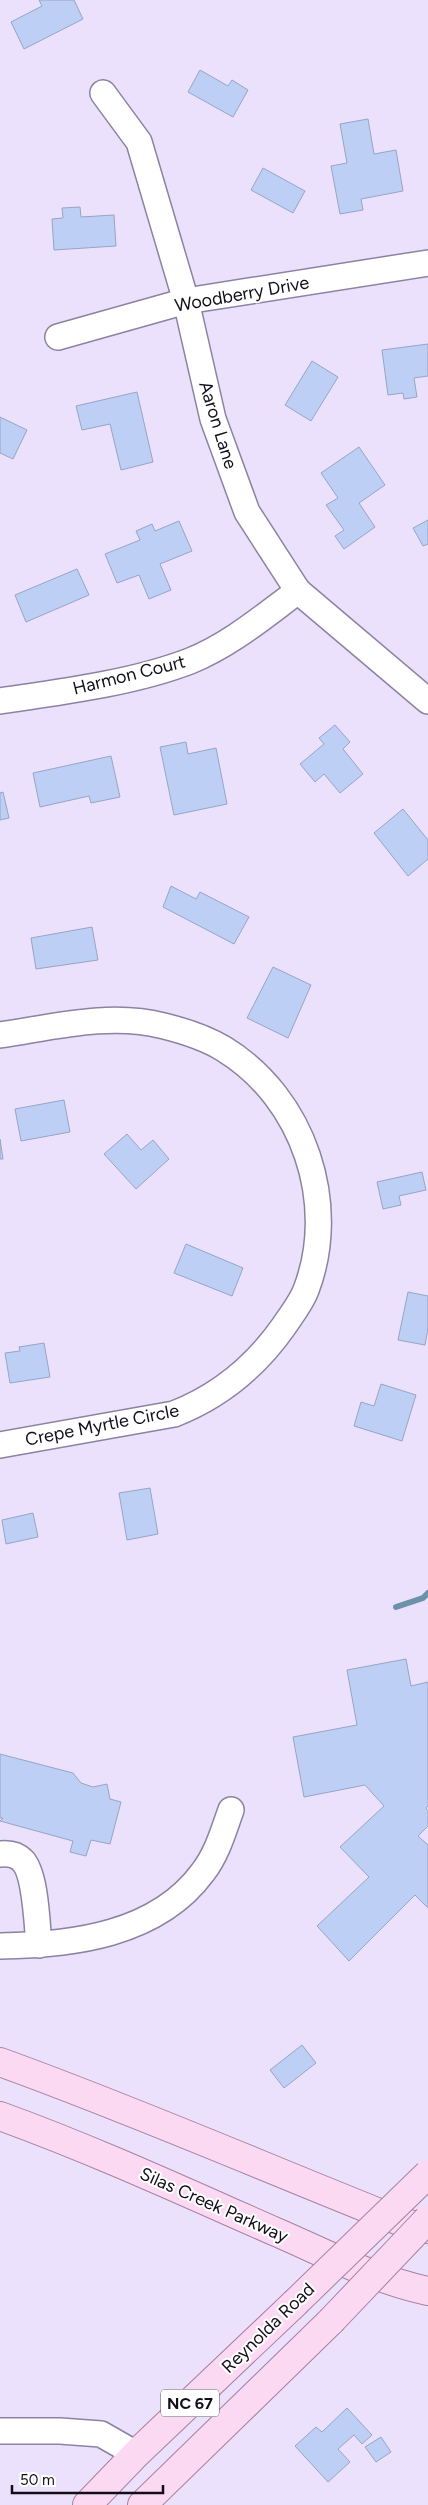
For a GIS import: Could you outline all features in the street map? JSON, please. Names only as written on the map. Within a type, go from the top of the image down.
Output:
[{"type":"main road","points":[[0,2062],[104,2099],[246,2161],[402,2222],[428,2229]]},
{"type":"main road","name":"Silas Creek Parkway","points":[[0,2116],[60,2138],[356,2267],[411,2287],[428,2291]]},
{"type":"main road","name":"Reynolda Road","points":[[87,2505],[136,2454],[428,2174]]},
{"type":"main road","name":"NC 67","points":[[142,2505],[332,2321],[428,2219]]},
{"type":"street","name":"Aaron Lane","points":[[103,93],[139,142],[186,301],[213,419],[247,512],[298,591],[428,701]]},
{"type":"street","name":"Woodberry Drive","points":[[58,338],[186,301],[428,263]]},
{"type":"street","name":"Harmon Court","points":[[0,701],[156,672],[191,661],[224,644],[298,591]]},
{"type":"street","name":"Crepe Myrtle Circle","points":[[0,1035],[110,1020],[137,1021],[182,1031],[224,1049],[259,1079],[288,1114],[305,1147],[314,1173],[318,1200],[318,1228],[313,1264],[305,1291],[297,1307],[271,1345],[252,1366],[230,1383],[191,1407],[174,1414],[0,1445]]},
{"type":"street","points":[[0,1946],[39,1946],[71,1942],[118,1930],[152,1917],[179,1898],[204,1872],[219,1845],[231,1810]]},
{"type":"street","points":[[0,1854],[10,1853],[23,1860],[31,1877],[39,1946]]},
{"type":"street","points":[[0,2431],[60,2431],[101,2434],[136,2454]]},
{"type":"building","points":[[39,0],[74,0],[83,19],[24,49],[11,22],[42,6]]},
{"type":"building","points":[[200,70],[228,86],[232,80],[248,90],[233,117],[188,92]]},
{"type":"building","points":[[368,119],[374,154],[396,150],[403,191],[361,199],[363,210],[340,214],[331,166],[347,163],[340,124]]},
{"type":"building","points":[[263,168],[305,191],[293,213],[251,190]]},
{"type":"building","points":[[80,207],[81,217],[114,215],[116,246],[54,250],[52,219],[63,218],[62,208]]},
{"type":"building","points":[[428,344],[428,376],[414,378],[417,397],[404,399],[403,393],[388,395],[382,350]]},
{"type":"building","points":[[312,361],[338,377],[311,421],[285,405]]},
{"type":"building","points":[[137,392],[153,462],[121,470],[110,424],[82,430],[76,406]]},
{"type":"building","points":[[0,417],[27,430],[13,459],[0,453]]},
{"type":"building","points":[[359,447],[385,485],[359,503],[375,527],[344,549],[335,536],[344,530],[326,505],[338,498],[321,473]]},
{"type":"building","points":[[428,520],[428,544],[423,546],[413,528]]},
{"type":"building","points":[[179,521],[192,551],[160,564],[171,590],[149,599],[139,575],[117,583],[105,554],[140,540],[136,531],[152,524],[155,531]]},
{"type":"building","points":[[77,569],[89,595],[26,622],[15,595]]},
{"type":"building","points":[[335,725],[350,742],[343,749],[363,774],[340,793],[324,774],[315,782],[300,764],[324,744],[319,738]]},
{"type":"building","points":[[186,742],[188,754],[216,748],[227,804],[174,815],[160,747]]},
{"type":"building","points":[[111,756],[120,797],[91,803],[89,796],[40,807],[33,773]]},
{"type":"building","points":[[3,792],[9,818],[0,820],[0,793]]},
{"type":"building","points":[[403,809],[428,840],[428,859],[408,876],[374,833]]},
{"type":"building","points":[[171,886],[196,899],[200,892],[249,917],[234,944],[163,907]]},
{"type":"building","points":[[92,927],[98,960],[36,969],[31,938]]},
{"type":"building","points":[[273,967],[311,985],[288,1038],[247,1018]]},
{"type":"building","points":[[64,1100],[70,1132],[21,1141],[15,1109]]},
{"type":"building","points":[[127,1134],[141,1150],[153,1140],[169,1159],[136,1189],[104,1154]]},
{"type":"building","points":[[0,1139],[3,1159],[0,1159]]},
{"type":"building","points":[[422,1172],[426,1190],[399,1196],[401,1205],[383,1209],[377,1182]]},
{"type":"building","points":[[186,1244],[243,1268],[232,1296],[174,1273]]},
{"type":"building","points":[[408,1292],[428,1296],[428,1328],[425,1345],[398,1340]]},
{"type":"building","points":[[44,1343],[50,1377],[10,1383],[5,1353],[20,1351],[19,1347]]},
{"type":"building","points":[[381,1384],[416,1395],[402,1441],[354,1426],[361,1402],[374,1406]]},
{"type":"building","points":[[150,1488],[158,1534],[127,1540],[119,1493]]},
{"type":"building","points":[[33,1513],[38,1537],[6,1544],[2,1520]]},
{"type":"building","points":[[406,1659],[411,1686],[428,1682],[428,1806],[426,1808],[428,1811],[428,1826],[418,1836],[428,1845],[428,1908],[415,1895],[349,1961],[317,1926],[369,1877],[340,1847],[384,1806],[365,1785],[304,1797],[293,1737],[357,1725],[347,1670]]},
{"type":"building","points":[[0,1754],[73,1773],[81,1783],[93,1787],[107,1784],[110,1799],[121,1802],[110,1844],[91,1840],[86,1856],[70,1852],[73,1841],[0,1821],[3,1818],[0,1818]]},
{"type":"building","points":[[302,2045],[316,2063],[284,2088],[270,2070]]},
{"type":"building","points":[[347,2408],[372,2435],[362,2444],[354,2435],[338,2449],[350,2462],[328,2482],[295,2446],[316,2427],[322,2432]]},
{"type":"building","points":[[381,2437],[391,2452],[376,2462],[365,2447]]},
{"type":"waterway","points":[[396,1607],[423,1598],[428,1593]]}]
